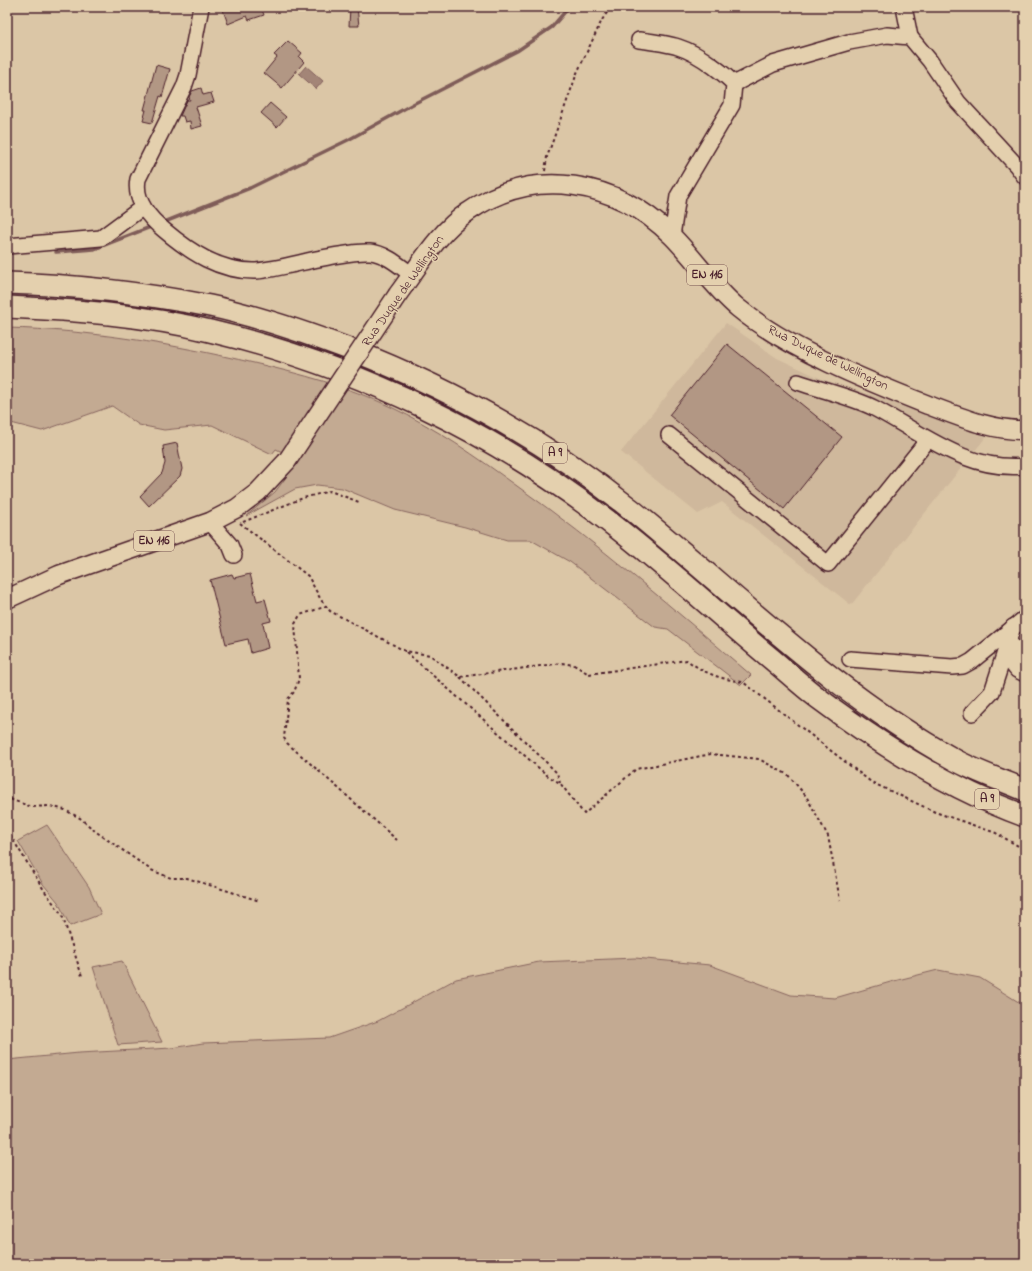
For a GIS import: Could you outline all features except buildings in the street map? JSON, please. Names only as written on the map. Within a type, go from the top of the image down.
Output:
[{"type":"highway","name":"A 9","points":[[7,283],[104,289],[212,307],[315,336],[405,371],[492,415],[564,459],[631,509],[833,679],[895,723],[957,761],[1025,790]]},
{"type":"highway","name":"A 9","points":[[7,308],[105,314],[207,330],[306,358],[395,393],[476,434],[549,478],[616,528],[817,697],[884,744],[949,782],[1025,816]]},
{"type":"main road","name":"Rua Duque de Wellington","points":[[7,599],[59,575],[210,522],[238,508],[258,492],[287,461],[398,294],[447,229],[467,212],[491,198],[516,189],[543,184],[562,184],[583,187],[604,193],[621,200],[646,215],[672,236],[727,298],[755,321],[780,337],[840,367],[926,404],[988,425],[1006,429],[1025,430]]},
{"type":"street","points":[[201,7],[188,74],[184,87],[138,179],[137,192],[143,207],[153,220],[166,232],[204,259],[236,269],[257,270],[317,258],[371,252],[390,259],[412,275]]},
{"type":"street","points":[[904,7],[910,37],[930,61],[958,102],[1017,166],[1025,177]]},
{"type":"street","points":[[734,84],[773,64],[849,42],[887,35],[910,37]]},
{"type":"street","points":[[639,40],[670,44],[695,52],[729,78],[734,84],[732,105],[678,196],[672,236]]},
{"type":"street","points":[[7,246],[101,238],[143,207]]},
{"type":"street","points":[[798,382],[873,408],[927,441],[974,461],[993,465],[1015,467],[1025,466]]},
{"type":"street","points":[[669,435],[828,564],[927,441]]},
{"type":"street","points":[[210,522],[230,544],[234,555]]},
{"type":"street","points":[[972,714],[992,692],[1009,642],[1019,623]]},
{"type":"street","points":[[850,659],[952,667],[963,666],[972,661],[1019,623]]},
{"type":"street","points":[[1009,642],[1016,650],[1013,665],[1017,670],[1025,674]]},
{"type":"path","points":[[543,184],[547,157],[577,73],[602,20],[611,7]]},
{"type":"path","points":[[359,502],[330,491],[303,498],[240,523],[308,576],[330,610],[405,651],[548,776],[560,783]]},
{"type":"path","points":[[327,606],[300,615],[295,624],[299,679],[294,692],[288,699],[284,738],[287,743],[397,840]]},
{"type":"path","points":[[405,651],[430,655],[460,677],[557,773],[560,783],[584,814],[636,769],[711,754],[759,759],[788,775],[806,796],[828,836],[840,900]]},
{"type":"path","points":[[460,677],[562,663],[574,665],[589,674],[687,660],[705,673],[724,679],[743,682],[871,782],[935,812],[996,833],[1025,850]]},
{"type":"path","points":[[7,794],[12,800],[32,807],[50,806],[65,810],[80,818],[95,831],[151,870],[171,878],[187,878],[260,901]]},
{"type":"path","points":[[7,830],[44,890],[62,915],[82,976]]},
{"type":"path","points":[[1021,1131],[1025,1132]]},
{"type":"shaded area","points":[[306,66],[323,81],[316,89],[299,74]]},
{"type":"shaded area","points":[[726,323],[777,358],[824,380],[888,400],[986,437],[851,605],[722,502],[698,514],[621,452]]},
{"type":"shaded area","points":[[7,328],[38,329],[100,335],[193,350],[306,376],[358,393],[391,407],[424,424],[487,464],[547,508],[636,578],[751,675],[741,685],[668,629],[655,627],[570,562],[531,540],[507,540],[465,527],[395,510],[342,488],[317,485],[295,489],[246,516],[275,492],[299,460],[276,449],[272,454],[212,425],[164,430],[139,425],[112,406],[42,431],[7,422]]},
{"type":"shaded area","points":[[47,825],[89,887],[101,914],[70,926],[58,902],[43,884],[18,841]]},
{"type":"shaded area","points":[[635,958],[710,965],[791,995],[835,998],[938,970],[980,978],[1025,1006],[1025,1264],[7,1264],[7,1060],[79,1053],[172,1048],[203,1043],[329,1038],[378,1021],[456,979],[539,962]]},
{"type":"shaded area","points":[[122,961],[162,1042],[118,1045],[93,967]]},
{"type":"waterway","points":[[162,223],[250,188],[348,140],[413,104],[517,51],[552,27],[569,7]]},
{"type":"waterway","points":[[56,252],[94,249],[153,226]]}]
